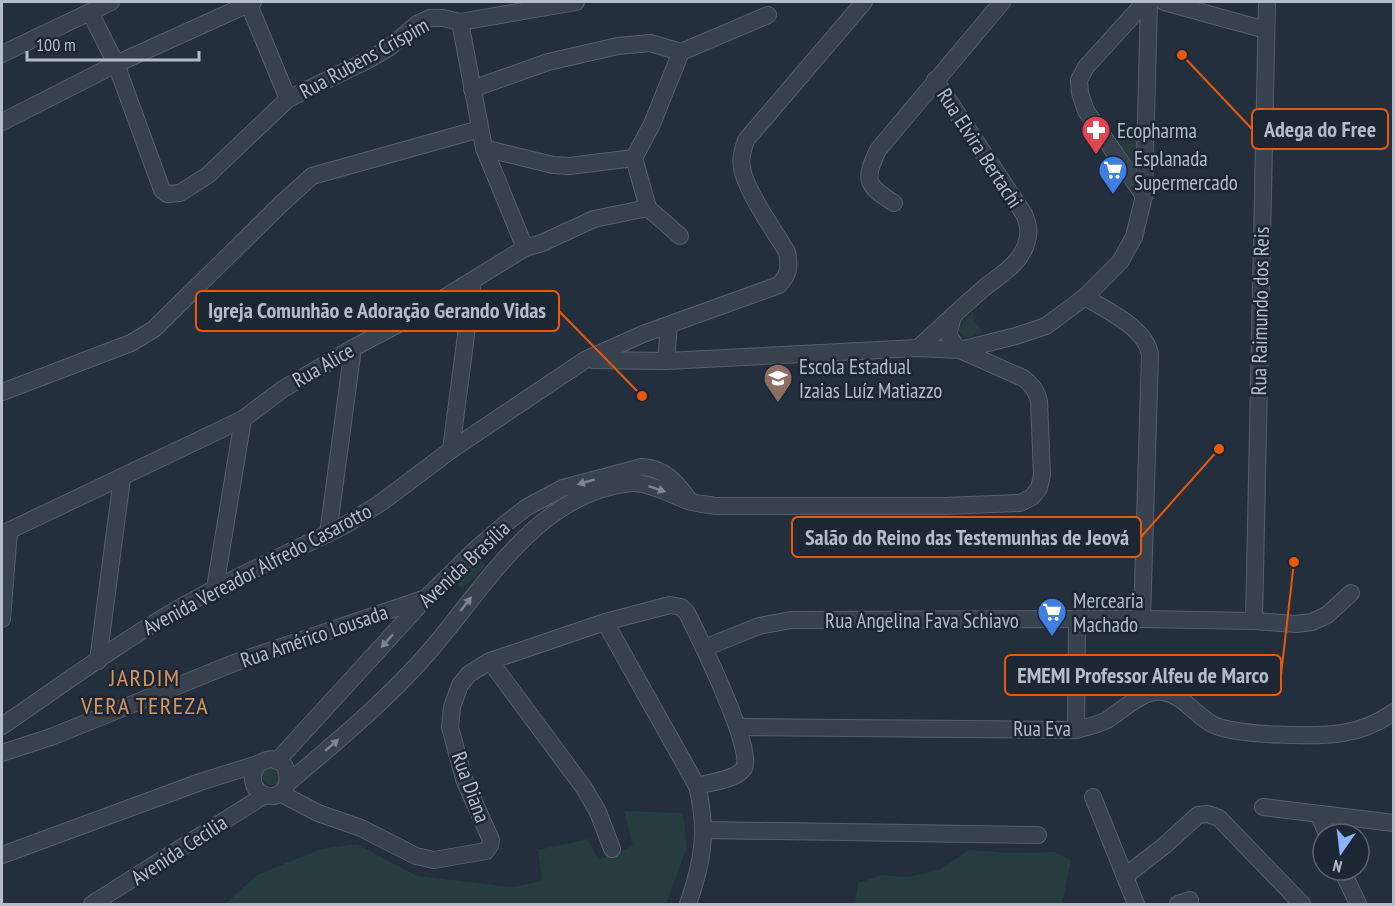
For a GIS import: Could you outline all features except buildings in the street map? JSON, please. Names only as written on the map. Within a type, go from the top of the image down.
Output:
[{"type":"street","points":[[2,54],[111,2]]},
{"type":"street","points":[[2,122],[116,64],[250,2],[288,99]]},
{"type":"street","points":[[525,248],[484,148],[460,22],[576,2]]},
{"type":"street","name":"Avenida Vereador Alfredo Casarotto","points":[[2,726],[145,629],[214,588],[328,534],[373,508],[451,450],[585,360],[643,334],[779,285],[788,276],[790,266],[787,252],[746,182],[741,155],[747,141],[864,2]]},
{"type":"street","points":[[894,203],[874,191],[869,181],[870,167],[878,150],[1002,2]]},
{"type":"street","points":[[1144,196],[1086,111],[1080,93],[1079,80],[1086,67],[1147,2]]},
{"type":"street","points":[[585,360],[666,361],[918,348],[960,350],[1046,326],[1085,297],[1120,262],[1134,237],[1144,196],[1147,2]]},
{"type":"street","points":[[1164,2],[1266,30]]},
{"type":"street","name":"Rua Raimundo dos Reis","points":[[1254,621],[1267,2]]},
{"type":"street","points":[[90,12],[116,64]]},
{"type":"street","points":[[472,89],[548,62],[618,46],[651,43],[681,52],[768,15]]},
{"type":"street","name":"Rua Rubens Crispim","points":[[116,64],[162,190],[167,194],[180,193],[208,175],[288,99],[370,59],[390,47],[417,24],[430,18],[460,22]]},
{"type":"street","points":[[1119,30],[1137,32],[1148,40]]},
{"type":"street","points":[[680,236],[648,208],[634,158],[652,124],[681,52]]},
{"type":"street","name":"Rua Elvira Bertachi","points":[[918,348],[1020,257],[1027,242],[1029,227],[1024,214],[935,80]]},
{"type":"street","points":[[2,392],[131,343],[154,329],[312,176],[480,129]]},
{"type":"street","points":[[484,148],[553,165],[569,166],[634,158]]},
{"type":"street","name":"Rua Alice","points":[[5,532],[243,419],[283,389],[473,281],[525,248],[542,243],[594,219],[648,208]]},
{"type":"street","points":[[451,450],[473,281]]},
{"type":"street","points":[[1085,297],[1139,331],[1149,347],[1142,619]]},
{"type":"street","points":[[631,476],[691,502],[715,506],[945,506],[1020,503],[1032,497],[1039,488],[1042,475],[1037,392],[1031,385],[1011,372],[960,350],[948,334],[953,317]]},
{"type":"street","points":[[666,361],[669,325]]},
{"type":"street","points":[[1006,338],[1004,355],[1011,372]]},
{"type":"street","points":[[328,534],[353,348]]},
{"type":"street","points":[[214,588],[243,419]]},
{"type":"street","name":"Avenida Brasília","points":[[277,761],[426,598],[475,550],[527,507],[563,488],[631,476]]},
{"type":"street","name":"Avenida Brasília","points":[[278,790],[372,710],[420,661],[490,574],[529,534],[552,515],[577,500],[631,476]]},
{"type":"street","points":[[98,661],[122,478]]},
{"type":"street","points":[[2,619],[5,532]]},
{"type":"street","name":"Rua Angelina Fava Schiavo","points":[[704,648],[759,626],[791,620],[1142,619],[1296,624],[1312,622],[1327,615],[1351,593]]},
{"type":"street","name":"Rua Américo Lousada","points":[[3,747],[51,737],[234,663],[426,598]]},
{"type":"street","points":[[612,849],[598,812],[584,788],[490,661],[605,622],[670,605],[681,608],[687,613],[704,648],[738,727],[747,757],[745,766],[738,774],[697,786]]},
{"type":"street","points":[[1076,730],[1077,620]]},
{"type":"street","points":[[605,622],[697,786],[704,809],[705,830],[700,860],[688,904]]},
{"type":"street","name":"Rua Diana","points":[[278,790],[318,813],[361,828],[416,856],[434,860],[486,850],[491,840],[464,779],[450,727],[452,707],[460,685],[469,674],[490,661]]},
{"type":"street","name":"Rua Eva","points":[[738,727],[1076,730],[1105,721],[1145,695],[1161,692],[1176,696],[1211,723],[1226,730],[1280,735],[1342,733],[1377,724],[1394,712]]},
{"type":"street","points":[[2,855],[264,761],[277,761],[286,768],[289,778],[278,790],[255,787],[254,769],[258,764]]},
{"type":"street","name":"Avenida Cecilia","points":[[92,904],[278,790]]},
{"type":"street","points":[[1093,797],[1136,904]]},
{"type":"street","points":[[1263,807],[1394,823]]},
{"type":"street","points":[[1125,876],[1164,846],[1198,815],[1208,814],[1219,818],[1302,904]]},
{"type":"street","points":[[1319,815],[1322,822]]},
{"type":"street","points":[[705,830],[1038,835]]},
{"type":"street","points":[[1348,882],[1358,904]]},
{"type":"green space","points":[[1141,135],[1140,158],[1133,163],[1116,140]]},
{"type":"green space","points":[[972,313],[976,323],[983,331],[969,338],[962,335],[958,329]]},
{"type":"green space","points":[[475,556],[485,566],[462,589],[453,578]]},
{"type":"green space","points":[[269,765],[280,770],[279,783],[272,786],[266,784],[262,779],[261,772]]},
{"type":"green space","points":[[624,811],[683,813],[687,847],[666,904],[225,904],[257,875],[321,849],[357,844],[417,876],[513,887],[542,881],[538,850],[588,839],[598,860],[633,846]]},
{"type":"green space","points":[[969,850],[1008,853],[1054,852],[1071,860],[1062,904],[855,904],[858,883],[883,875],[908,877],[940,870]]},
{"type":"place","name":"Adega do Free","points":[[1182,55]]},
{"type":"place","name":"Ecopharma","points":[[1096,156]]},
{"type":"place","name":"Esplanada Supermercado","points":[[1113,196]]},
{"type":"place","name":"Igreja Comunhão e Adoração Gerando Vidas","points":[[642,396]]},
{"type":"place","name":"Escola Estadual Izaias Luíz Matiazzo","points":[[778,404]]},
{"type":"place","name":"Salão do Reino das Testemunhas de Jeová","points":[[1219,449]]},
{"type":"place","name":"EMEMI Professor Alfeu de Marco","points":[[1294,562]]},
{"type":"place","name":"Mercearia Machado","points":[[1052,638]]},
{"type":"district","name":"JARDIM VERA TEREZA","points":[[145,691]]}]
